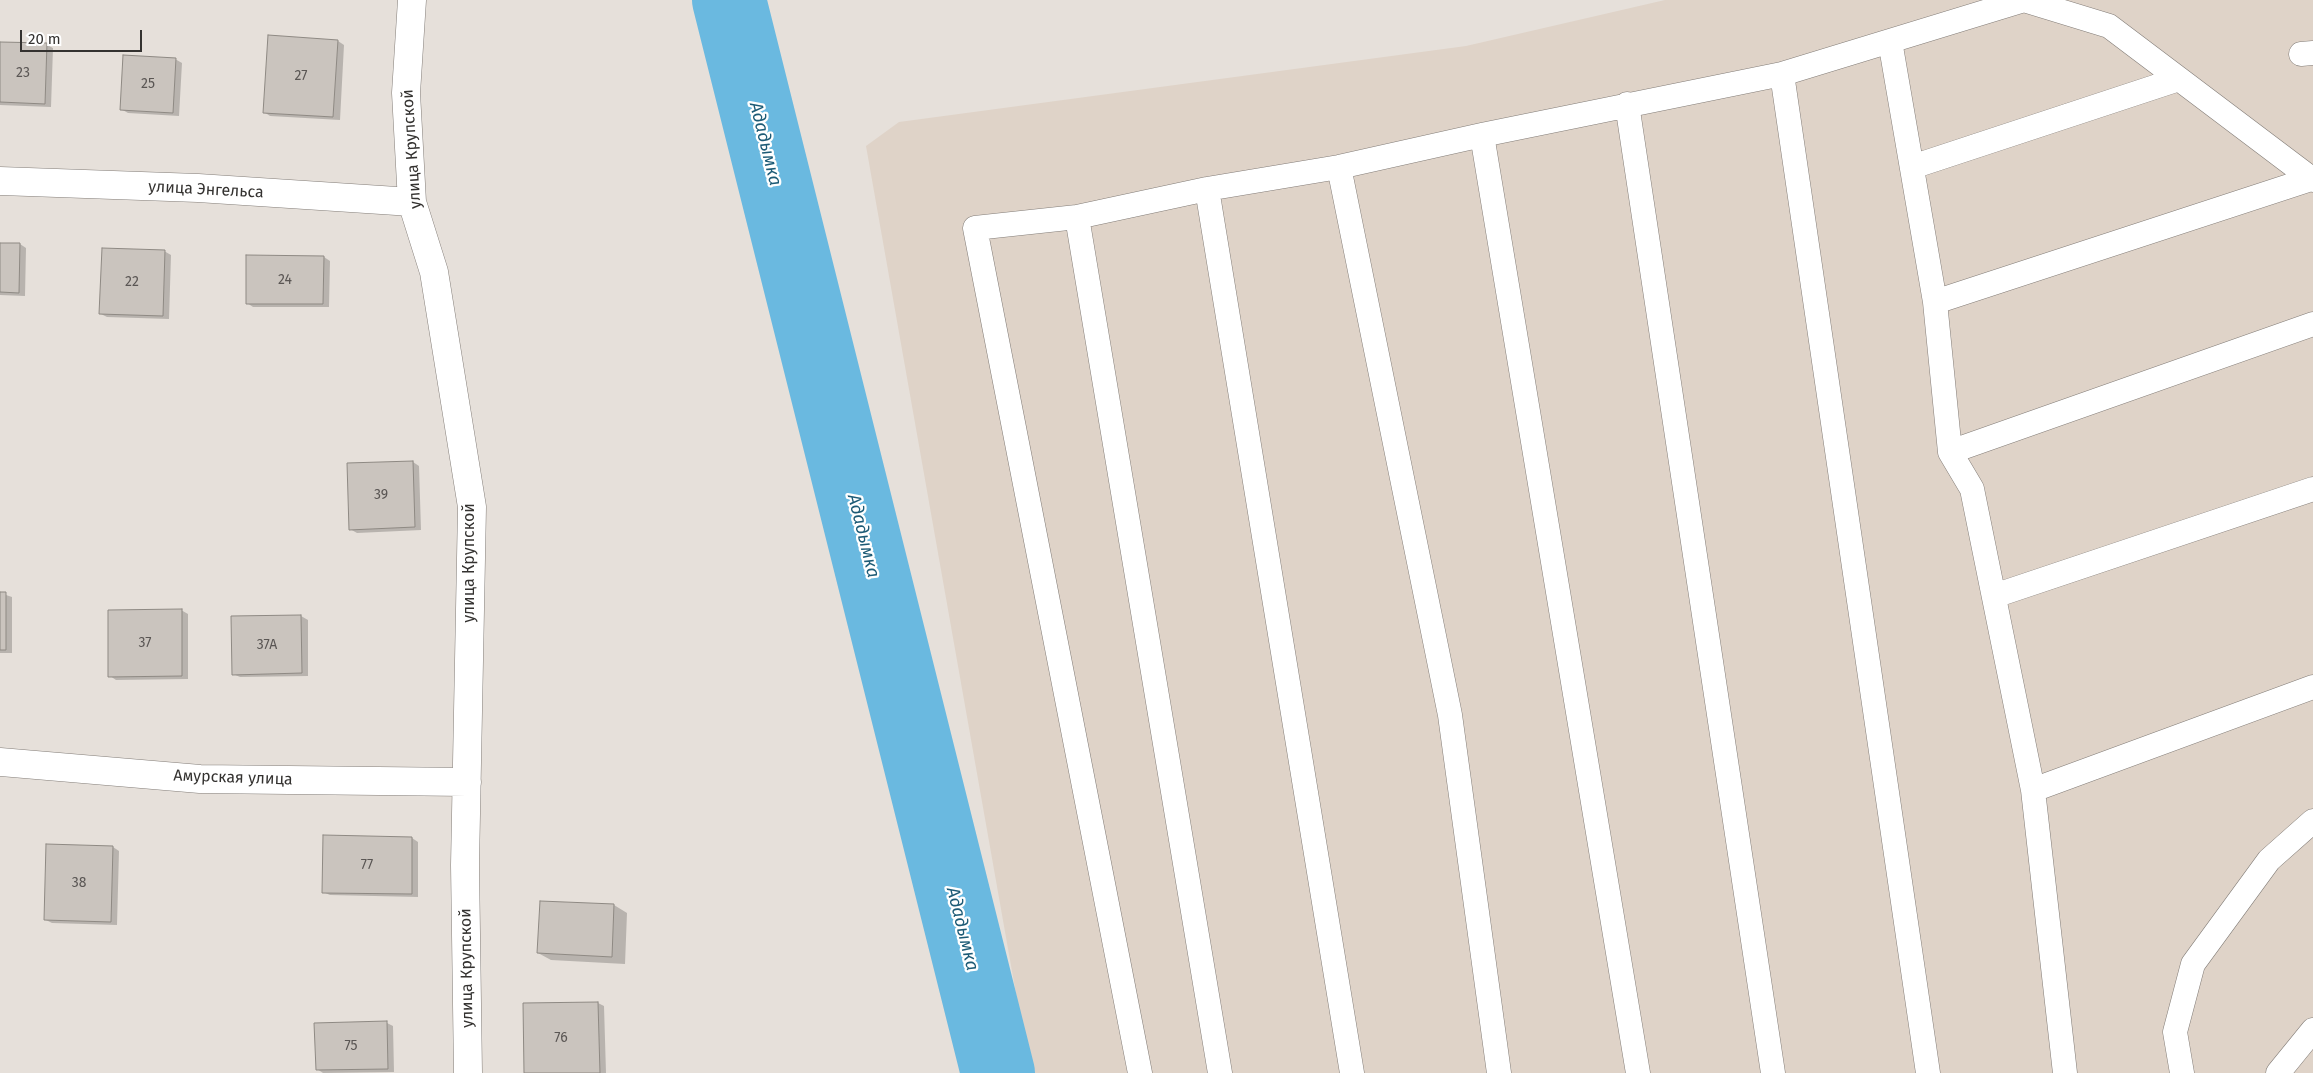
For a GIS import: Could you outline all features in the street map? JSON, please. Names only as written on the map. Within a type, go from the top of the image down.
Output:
[{"type":"street","name":"улица Крупской","points":[[412,0],[406,93],[412,202],[434,272],[472,507],[467,782],[468,1073]]},
{"type":"street","name":"улица Энгельса","points":[[0,181],[198,188],[412,202]]},
{"type":"street","name":"Амурская улица","points":[[0,762],[200,779],[467,782]]},
{"type":"lane","points":[[1140,1073],[975,228],[1077,217],[1207,189],[1340,167],[1482,134],[1782,74],[2024,0],[2109,26],[2312,180]]},
{"type":"lane","points":[[1890,41],[1935,302],[1950,452],[1972,488],[2033,790],[2064,1073]]},
{"type":"lane","points":[[1782,74],[1928,1073]]},
{"type":"lane","points":[[1912,167],[2179,79]]},
{"type":"lane","points":[[1627,104],[1773,1073]]},
{"type":"lane","points":[[1482,134],[1638,1073]]},
{"type":"lane","points":[[1340,167],[1450,714],[1499,1073]]},
{"type":"lane","points":[[1935,302],[2312,180]]},
{"type":"lane","points":[[1207,189],[1352,1073]]},
{"type":"lane","points":[[1077,217],[1220,1073]]},
{"type":"lane","points":[[1950,452],[2313,324]]},
{"type":"lane","points":[[1994,596],[2313,489]]},
{"type":"lane","points":[[2033,790],[2313,687]]},
{"type":"lane","points":[[2182,1073],[2176,1032],[2193,964],[2269,860],[2313,820]]},
{"type":"lane","points":[[2278,1073],[2313,1030]]},
{"type":"shaded area","points":[[1665,0],[2313,0],[2313,1073],[1030,1073],[866,146],[899,122],[1466,46]]},
{"type":"building","points":[[268,35],[338,40],[333,117],[263,113]]},
{"type":"building","points":[[0,42],[47,43],[45,104],[0,102]]},
{"type":"building","points":[[123,55],[176,58],[173,113],[120,110]]},
{"type":"building","points":[[0,243],[20,243],[19,293],[0,292]]},
{"type":"building","points":[[102,248],[165,250],[163,316],[99,314]]},
{"type":"building","points":[[246,255],[324,256],[323,304],[246,304]]},
{"type":"building","points":[[413,461],[415,527],[349,530],[347,463]]},
{"type":"building","points":[[0,592],[6,592],[6,650],[0,650]]},
{"type":"building","points":[[182,609],[182,676],[108,677],[108,610]]},
{"type":"building","points":[[301,615],[302,673],[232,675],[231,616]]},
{"type":"building","points":[[323,835],[412,837],[412,894],[322,893]]},
{"type":"building","points":[[46,844],[113,846],[111,922],[44,920]]},
{"type":"building","points":[[540,901],[614,904],[612,957],[537,953]]},
{"type":"building","points":[[598,1002],[600,1073],[524,1073],[523,1003]]},
{"type":"building","points":[[387,1021],[388,1069],[316,1070],[314,1023]]},
{"type":"waterway","name":"Ададымка","points":[[729,0],[998,1073]]}]
